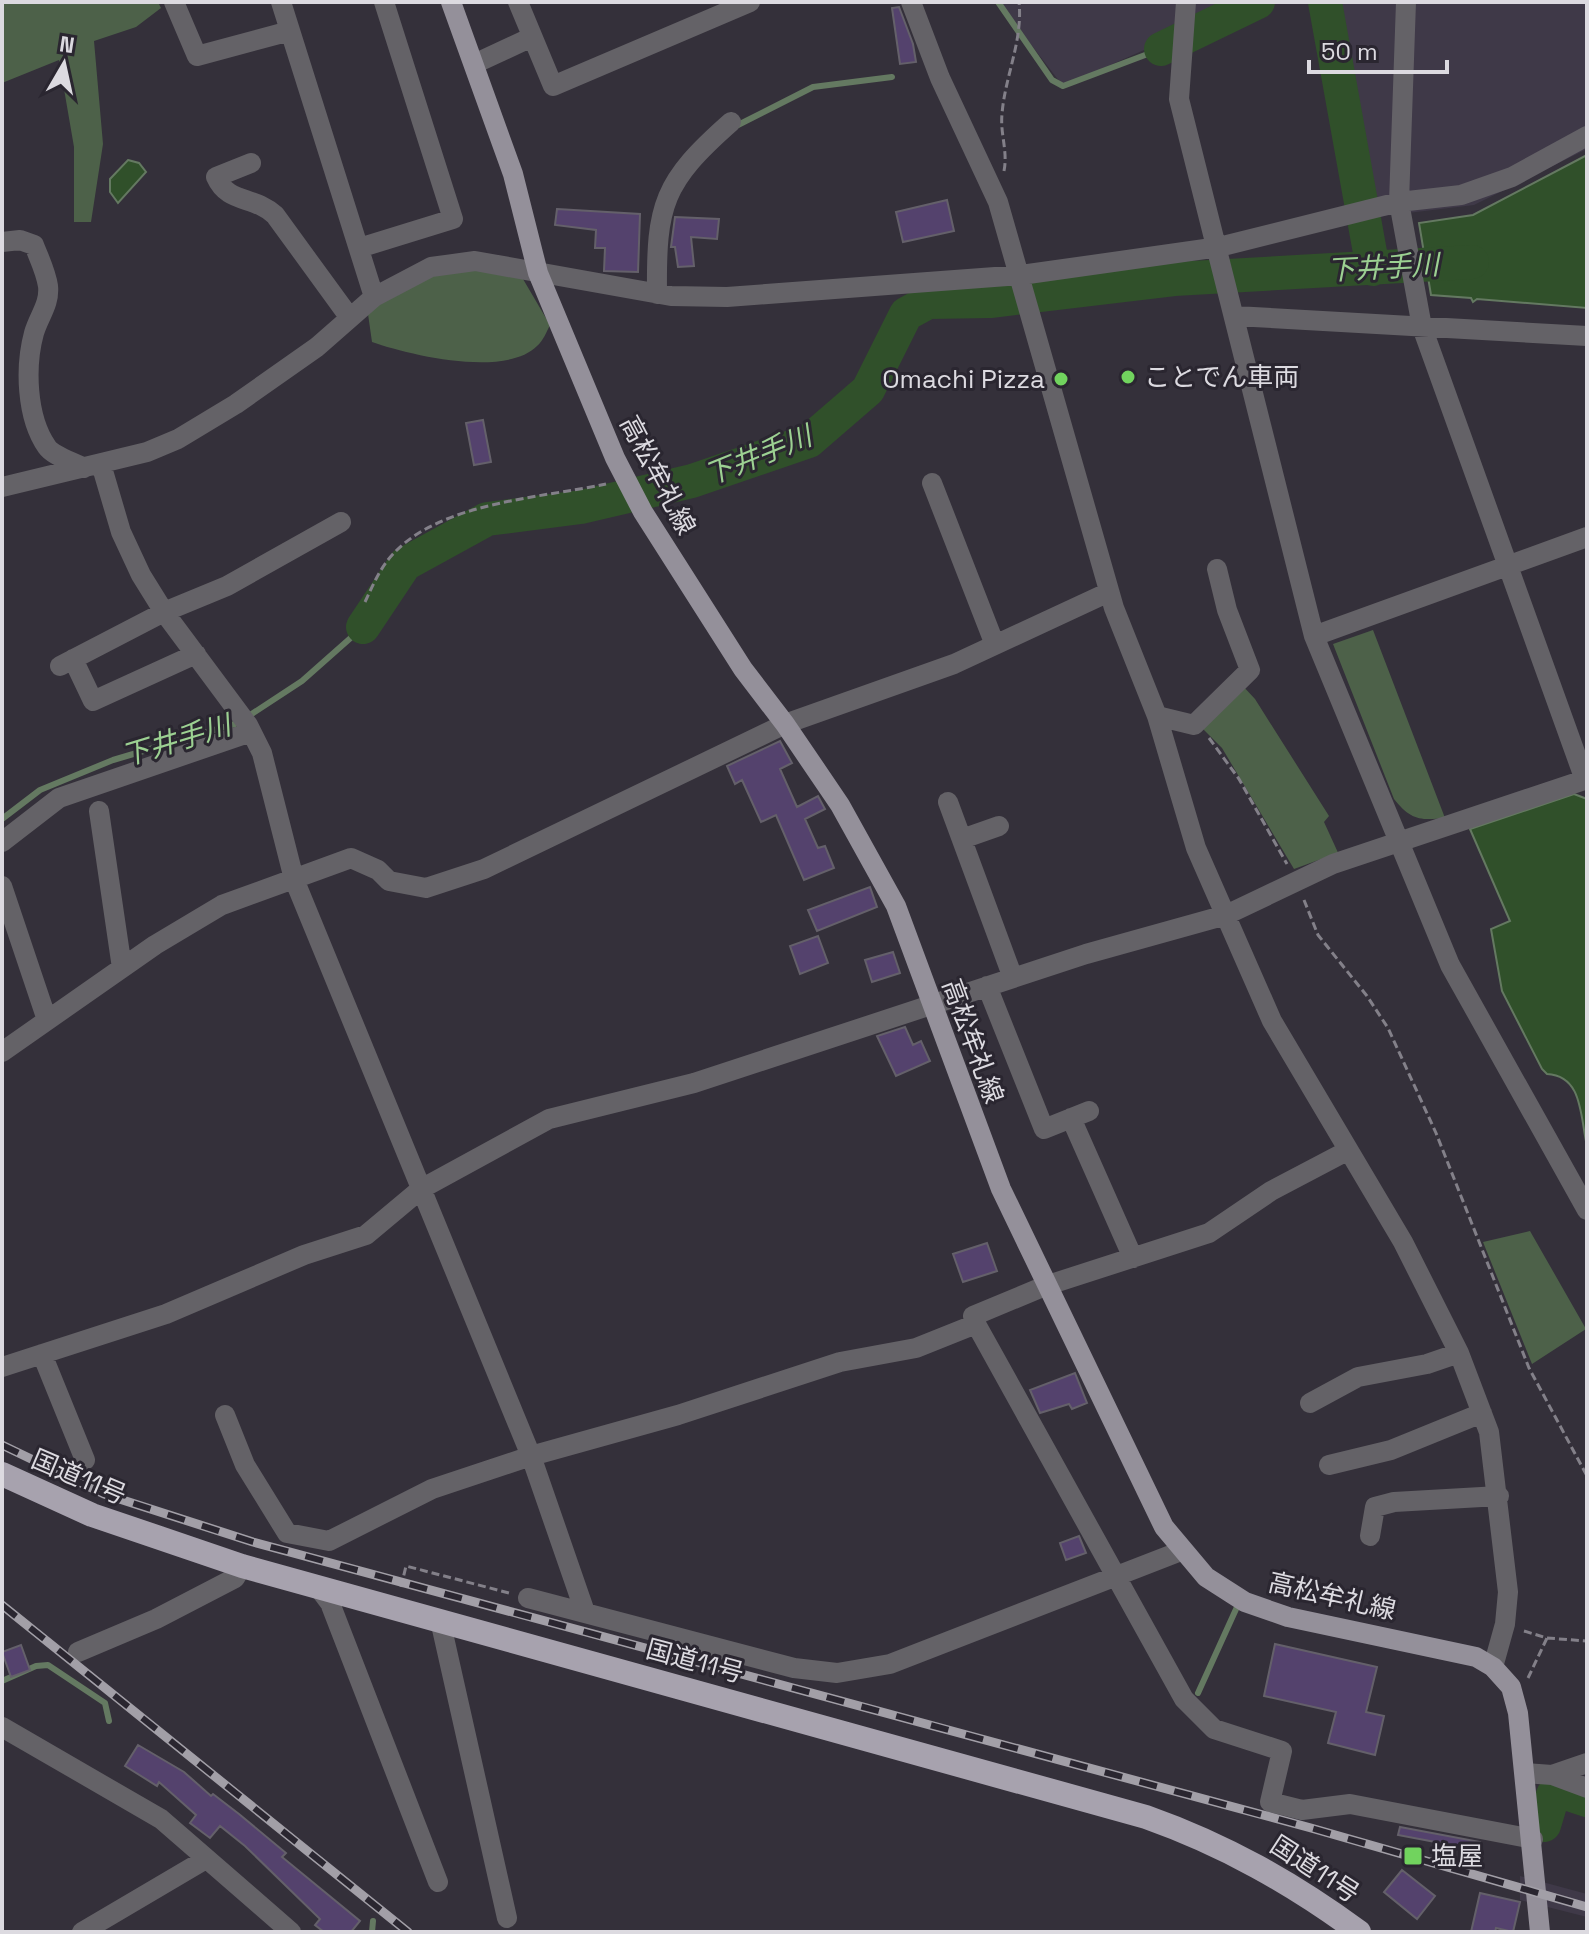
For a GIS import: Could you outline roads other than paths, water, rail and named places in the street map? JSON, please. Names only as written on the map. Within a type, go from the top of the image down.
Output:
[{"type":"highway","name":"国道11号","points":[[2,1474],[92,1515],[242,1566],[1146,1817],[1205,1838],[1262,1866],[1359,1932]]},
{"type":"main road","name":"高松牟礼線","points":[[451,2],[513,174],[538,273],[627,482],[743,669],[840,805],[896,906],[1001,1189],[1144,1490],[1181,1551],[1206,1577],[1245,1602],[1288,1617],[1451,1649],[1476,1657],[1493,1667],[1511,1687],[1525,1773]]},
{"type":"main road","points":[[1525,1773],[1540,1932]]},
{"type":"street","points":[[174,2],[197,56],[290,31]]},
{"type":"street","points":[[281,2],[374,297]]},
{"type":"street","points":[[359,248],[453,219],[384,2]]},
{"type":"street","points":[[518,2],[553,86],[750,2]]},
{"type":"street","points":[[911,2],[940,78],[998,202],[1109,592],[1157,716],[1196,848],[1272,1021],[1403,1242],[1459,1353],[1489,1432],[1508,1592],[1505,1624],[1493,1667]]},
{"type":"street","points":[[1186,2],[1179,99],[1220,252],[1314,636],[1337,698],[1450,965],[1587,1210]]},
{"type":"street","points":[[2,1367],[166,1314],[304,1255],[366,1235],[421,1189],[549,1119],[694,1083],[987,986],[1226,915],[1333,864],[1401,844],[1586,780],[1417,306],[1400,208],[1406,2]]},
{"type":"street","points":[[474,64],[532,37]]},
{"type":"street","points":[[657,294],[656,236],[668,192],[682,171],[731,122]]},
{"type":"street","points":[[2,487],[92,466],[178,439],[236,404],[317,347],[374,297],[431,267],[475,261],[657,294],[727,297],[1022,280],[1220,252],[1378,207],[1400,208],[1461,195],[1512,177],[1587,136]]},
{"type":"street","points":[[251,163],[216,177],[221,189],[232,197],[262,203],[275,215],[350,318]]},
{"type":"street","points":[[2,242],[20,240],[34,245],[48,285],[47,305],[33,344],[29,386],[33,413],[48,449],[92,466],[121,532],[164,612],[233,704],[262,753],[294,879],[531,1456],[585,1612]]},
{"type":"street","points":[[1235,316],[1587,336]]},
{"type":"street","points":[[932,483],[995,645]]},
{"type":"street","points":[[196,654],[93,701],[66,662],[164,612],[237,582],[341,522]]},
{"type":"street","points":[[1314,636],[1587,537]]},
{"type":"street","points":[[1157,716],[1194,725],[1250,670],[1227,610],[1217,569]]},
{"type":"street","points":[[2,1052],[122,968],[222,905],[351,858],[378,870],[389,881],[426,888],[484,869],[785,724],[954,664],[1109,592]]},
{"type":"street","points":[[2,842],[59,798],[249,728]]},
{"type":"street","points":[[948,802],[1013,978]]},
{"type":"street","points":[[99,811],[122,968]]},
{"type":"street","points":[[962,839],[999,826]]},
{"type":"street","points":[[2,886],[47,1020]]},
{"type":"street","points":[[987,986],[1044,1129],[1080,1115],[1133,1258]]},
{"type":"street","points":[[1347,1151],[1271,1191],[1209,1233],[1045,1286],[973,1316],[1184,1699],[1214,1729],[1282,1751],[1270,1802],[1302,1810],[1350,1804],[1533,1839]]},
{"type":"street","points":[[225,1415],[245,1465],[287,1533],[309,1540],[329,1541],[432,1489],[531,1456],[678,1415],[840,1362],[916,1348],[976,1324]]},
{"type":"street","points":[[1310,1403],[1358,1377],[1427,1364],[1459,1353]]},
{"type":"street","points":[[42,1354],[85,1460]]},
{"type":"street","points":[[1329,1465],[1391,1450],[1482,1413]]},
{"type":"street","points":[[1370,1536],[1375,1507],[1394,1502],[1499,1496]]},
{"type":"street","points":[[528,1598],[794,1668],[837,1673],[890,1664],[1117,1579],[1181,1551]]},
{"type":"street","points":[[78,1652],[156,1619],[235,1578],[242,1566]]},
{"type":"street","points":[[318,1587],[330,1603],[438,1882]]},
{"type":"street","points":[[440,1620],[507,1918]]},
{"type":"street","points":[[2,1727],[161,1819],[291,1932]]},
{"type":"street","points":[[1552,1775],[1587,1763]]},
{"type":"street","points":[[1525,1773],[1552,1775],[1587,1788]]},
{"type":"street","points":[[90,1930],[206,1859]]},
{"type":"waterway","points":[[998,2],[1052,80],[1063,86],[1161,49]]},
{"type":"waterway","points":[[1161,49],[1258,2]]},
{"type":"waterway","points":[[1325,2],[1373,269]]},
{"type":"waterway","points":[[736,126],[813,87],[892,77]]},
{"type":"waterway","name":"下井手川","points":[[363,627],[405,564],[487,519],[581,507],[692,481],[809,441],[868,390],[906,314],[928,302],[990,301],[1174,279],[1472,262]]},
{"type":"waterway","name":"下井手川","points":[[2,819],[40,790],[113,760],[238,723],[302,681],[363,627]]},
{"type":"waterway","points":[[1198,1693],[1237,1607]]},
{"type":"waterway","points":[[2,1681],[36,1666],[48,1665],[105,1703],[109,1721]]},
{"type":"waterway","points":[[1544,1825],[1553,1795],[1563,1792],[1587,1800]]},
{"type":"waterway","points":[[372,1932],[373,1921]]},
{"type":"railway","points":[[2,1445],[104,1494],[253,1542],[1311,1828],[1587,1907]]},
{"type":"railway","points":[[2,1605],[408,1932]]},
{"type":"place","name":"ことでん車両","points":[[1128,377]]},
{"type":"place","name":"Omachi Pizza","points":[[1061,379]]},
{"type":"place","name":"塩屋","points":[[1413,1856]]}]
